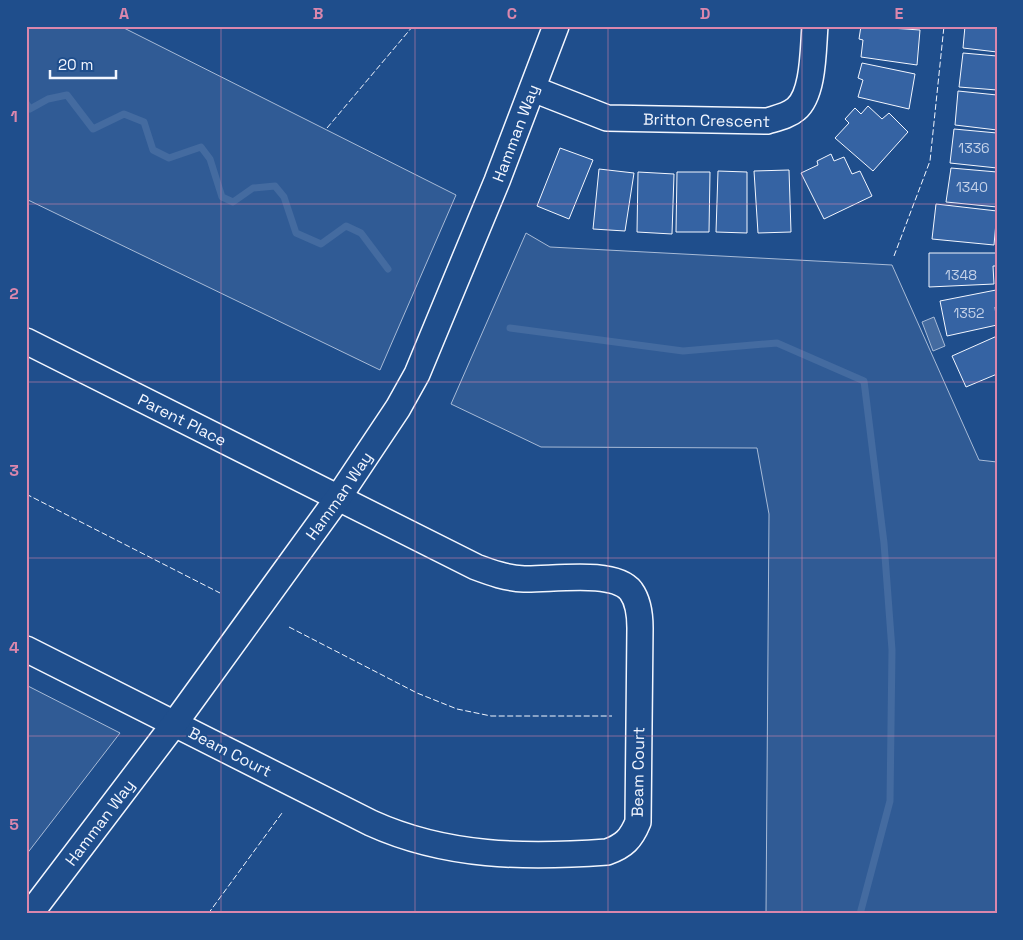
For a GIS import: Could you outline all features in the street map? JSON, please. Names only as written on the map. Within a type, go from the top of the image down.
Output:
[{"type":"street","name":"Hamman Way","points":[[30,914],[174,723],[338,498],[398,408],[416,374],[533,89],[556,26]]},
{"type":"street","name":"Britton Crescent","points":[[533,89],[607,118],[767,121],[796,109],[807,96],[815,26]]},
{"type":"street","name":"Parent Place","points":[[26,341],[338,498]]},
{"type":"street","name":"Beam Court","points":[[26,649],[371,823],[421,842],[459,851],[485,853],[588,854],[607,852],[622,846],[632,837],[638,822],[640,628],[639,608],[631,591],[617,581],[603,578],[525,579],[500,576],[476,567],[338,498]]},
{"type":"shaded area","points":[[26,26],[120,26],[456,195],[380,370],[26,199]]},
{"type":"shaded area","points":[[526,233],[550,247],[892,265],[979,460],[997,462],[997,914],[766,914],[769,514],[757,448],[541,447],[451,404]]},
{"type":"shaded area","points":[[934,317],[945,346],[933,351],[922,322]]},
{"type":"shaded area","points":[[26,685],[120,733],[26,855]]},
{"type":"building","points":[[861,26],[920,30],[917,65],[861,57],[863,40],[859,39]]},
{"type":"building","points":[[965,26],[997,26],[997,52],[963,48]]},
{"type":"building","points":[[963,53],[997,56],[997,90],[959,87]]},
{"type":"building","points":[[862,63],[915,74],[909,109],[858,97],[863,80],[858,78]]},
{"type":"building","points":[[958,91],[997,95],[997,130],[955,125]]},
{"type":"building","points":[[868,106],[882,119],[889,113],[908,132],[873,171],[835,138],[849,123],[845,119],[855,108],[861,114]]},
{"type":"building","points":[[954,129],[997,133],[997,168],[950,163]]},
{"type":"building","points":[[560,148],[593,160],[569,219],[537,206]]},
{"type":"building","points":[[831,154],[834,161],[844,157],[852,174],[860,171],[872,196],[824,219],[801,173],[818,165],[817,161]]},
{"type":"building","points":[[951,168],[997,172],[997,207],[946,202]]},
{"type":"building","points":[[599,169],[634,173],[625,231],[593,229]]},
{"type":"building","points":[[789,170],[791,232],[758,233],[754,171]]},
{"type":"building","points":[[718,171],[747,172],[747,233],[716,232]]},
{"type":"building","points":[[638,172],[674,174],[672,234],[637,232]]},
{"type":"building","points":[[677,172],[710,172],[709,232],[676,232]]},
{"type":"building","points":[[936,204],[997,211],[994,245],[932,239]]},
{"type":"building","points":[[929,253],[997,253],[997,266],[993,266],[994,284],[929,287]]},
{"type":"building","points":[[996,290],[997,325],[947,336],[940,301]]},
{"type":"building","points":[[997,336],[997,374],[966,387],[952,356]]},
{"type":"waterway","points":[[26,103],[30,109],[48,99],[67,95],[93,129],[124,114],[144,122],[153,150],[169,158],[201,147],[210,159],[222,197],[233,202],[253,188],[275,186],[284,197],[296,233],[321,244],[346,226],[361,233],[388,269]]},
{"type":"waterway","points":[[510,328],[683,351],[777,343],[864,381],[884,543],[892,650],[890,801],[860,914]]},
{"type":"fence","points":[[327,128],[413,26]]},
{"type":"fence","points":[[894,256],[930,161],[944,26]]},
{"type":"fence","points":[[26,494],[220,593]]},
{"type":"fence","points":[[289,627],[417,693],[457,709],[491,716],[612,716]]},
{"type":"fence","points":[[208,914],[282,813]]}]
